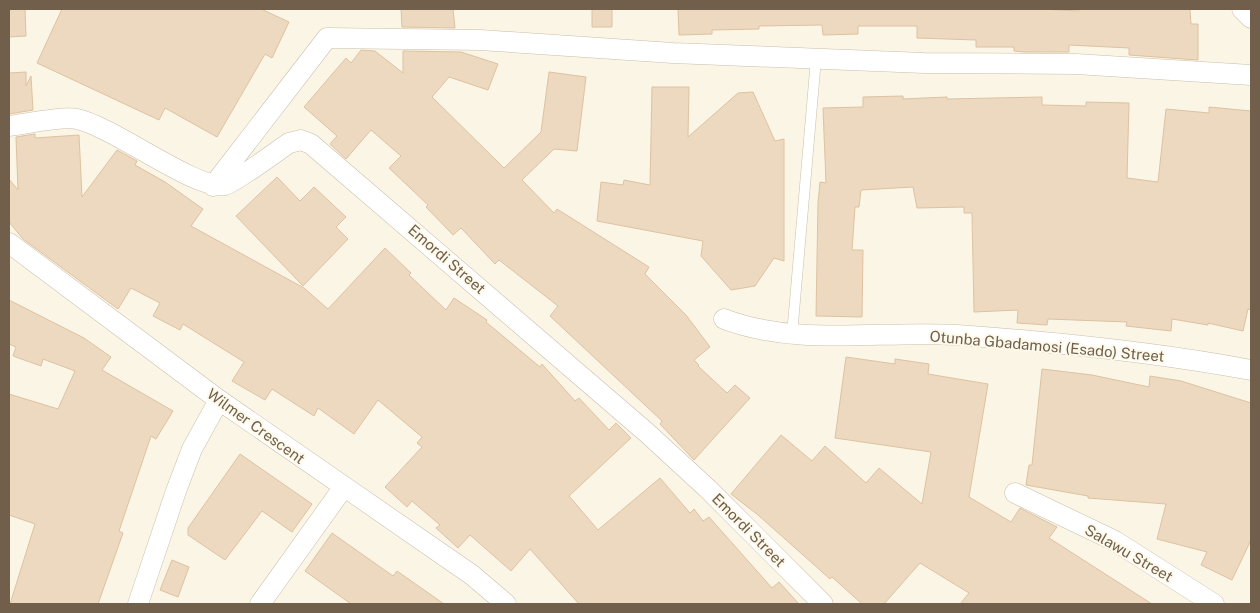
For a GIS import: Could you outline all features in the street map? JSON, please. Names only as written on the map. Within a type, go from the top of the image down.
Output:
[{"type":"street","points":[[1242,9],[1251,18]]},
{"type":"street","points":[[9,126],[74,118],[100,126],[193,178],[214,186],[327,38],[480,40],[673,53],[816,59],[1076,64],[1251,75]]},
{"type":"street","name":"Emordi Street","points":[[214,186],[226,184],[289,144],[301,140],[312,144],[646,432],[708,489],[823,604]]},
{"type":"street","name":"Wilmer Crescent","points":[[9,243],[220,400],[344,488],[472,575],[506,604]]},
{"type":"street","name":"Otunba Gbadamosi (Esado) Street","points":[[724,320],[749,329],[792,335],[956,335],[1128,352],[1251,370]]},
{"type":"street","points":[[138,604],[192,449],[220,400]]},
{"type":"street","points":[[260,604],[344,488]]},
{"type":"street","name":"Salawu Street","points":[[1015,493],[1114,541],[1214,604]]},
{"type":"lane","points":[[792,335],[816,59]]},
{"type":"building","points":[[9,9],[25,9],[26,36],[9,37]]},
{"type":"building","points":[[62,9],[261,9],[289,22],[272,58],[265,54],[217,137],[165,108],[159,120],[37,63]]},
{"type":"building","points":[[401,9],[453,9],[455,28],[402,27]]},
{"type":"building","points":[[592,9],[612,9],[612,27],[592,27]]},
{"type":"building","points":[[678,9],[1039,9],[1079,11],[1079,9],[1190,9],[1191,24],[1198,24],[1198,60],[1129,55],[1129,48],[1069,45],[1069,52],[1024,52],[1014,51],[1014,47],[976,47],[976,40],[917,38],[917,26],[858,26],[858,34],[823,35],[822,25],[759,26],[759,29],[712,30],[712,34],[679,35]]},
{"type":"building","points":[[361,50],[375,51],[403,73],[403,51],[461,52],[498,64],[488,90],[449,77],[432,97],[504,168],[541,132],[549,72],[586,77],[577,151],[554,149],[522,180],[554,213],[557,209],[649,267],[645,274],[686,315],[710,347],[694,360],[698,366],[727,393],[735,385],[750,398],[694,460],[660,424],[662,421],[550,316],[558,306],[499,260],[495,264],[461,228],[453,235],[426,207],[428,205],[389,168],[401,156],[371,130],[346,159],[330,144],[337,136],[304,107],[346,58],[351,63]]},
{"type":"building","points":[[26,72],[26,86],[31,76],[33,110],[9,114],[9,73]]},
{"type":"building","points":[[652,87],[689,87],[688,137],[738,93],[753,92],[775,141],[784,139],[784,261],[774,258],[755,286],[731,290],[701,256],[703,241],[597,221],[601,182],[623,185],[624,180],[650,185]]},
{"type":"building","points":[[903,96],[903,99],[1042,97],[1042,105],[1086,106],[1086,102],[1129,103],[1127,178],[1158,182],[1166,109],[1209,113],[1209,107],[1251,111],[1251,310],[1248,309],[1243,331],[1208,323],[1208,325],[1172,319],[1171,331],[1126,326],[1127,322],[1048,319],[1047,325],[1017,323],[1018,310],[974,312],[972,213],[964,213],[964,207],[917,208],[913,187],[861,190],[859,207],[855,207],[852,250],[863,250],[862,317],[816,316],[818,203],[820,182],[826,183],[823,108],[863,107],[863,97]]},
{"type":"building","points":[[35,134],[35,138],[79,135],[82,197],[117,150],[137,161],[135,165],[165,182],[203,209],[191,226],[304,288],[328,309],[385,248],[411,273],[409,275],[446,310],[454,298],[487,320],[486,322],[540,367],[542,364],[575,401],[579,398],[609,430],[616,423],[631,438],[569,496],[598,530],[660,478],[690,513],[694,509],[703,521],[709,517],[772,588],[779,582],[799,604],[579,604],[530,549],[511,571],[470,535],[458,548],[436,528],[440,525],[412,501],[407,507],[385,487],[422,447],[417,443],[422,437],[378,400],[354,434],[318,408],[314,416],[272,389],[265,400],[232,381],[244,362],[183,324],[180,330],[153,316],[160,303],[131,288],[118,309],[23,239],[9,222],[9,179],[18,190],[16,137]]},
{"type":"building","points":[[277,177],[300,201],[314,187],[346,217],[336,227],[348,239],[303,286],[236,216]]},
{"type":"building","points":[[9,300],[84,338],[111,357],[102,370],[173,411],[156,439],[151,436],[119,531],[123,533],[98,604],[10,604],[35,524],[9,515],[9,394],[58,409],[75,371],[43,359],[41,366],[13,356],[16,347],[9,344]]},
{"type":"building","points":[[846,357],[895,364],[895,359],[929,364],[928,374],[988,384],[969,497],[1011,522],[1020,508],[1057,527],[1049,538],[1152,604],[960,604],[969,593],[920,563],[884,604],[862,604],[832,577],[830,579],[758,515],[731,494],[781,435],[812,461],[825,446],[866,483],[879,468],[922,504],[931,452],[835,438]]},
{"type":"building","points":[[1042,369],[1092,375],[1149,387],[1150,376],[1181,381],[1251,403],[1251,540],[1232,580],[1201,565],[1207,552],[1157,539],[1166,504],[1088,498],[1088,496],[1026,485],[1029,465],[1032,465]]},
{"type":"building","points":[[240,454],[312,504],[292,532],[262,511],[225,560],[188,535],[188,528]]},
{"type":"building","points":[[332,533],[393,576],[397,571],[444,604],[351,604],[305,571]]},
{"type":"building","points":[[172,560],[189,567],[178,597],[160,590]]}]
